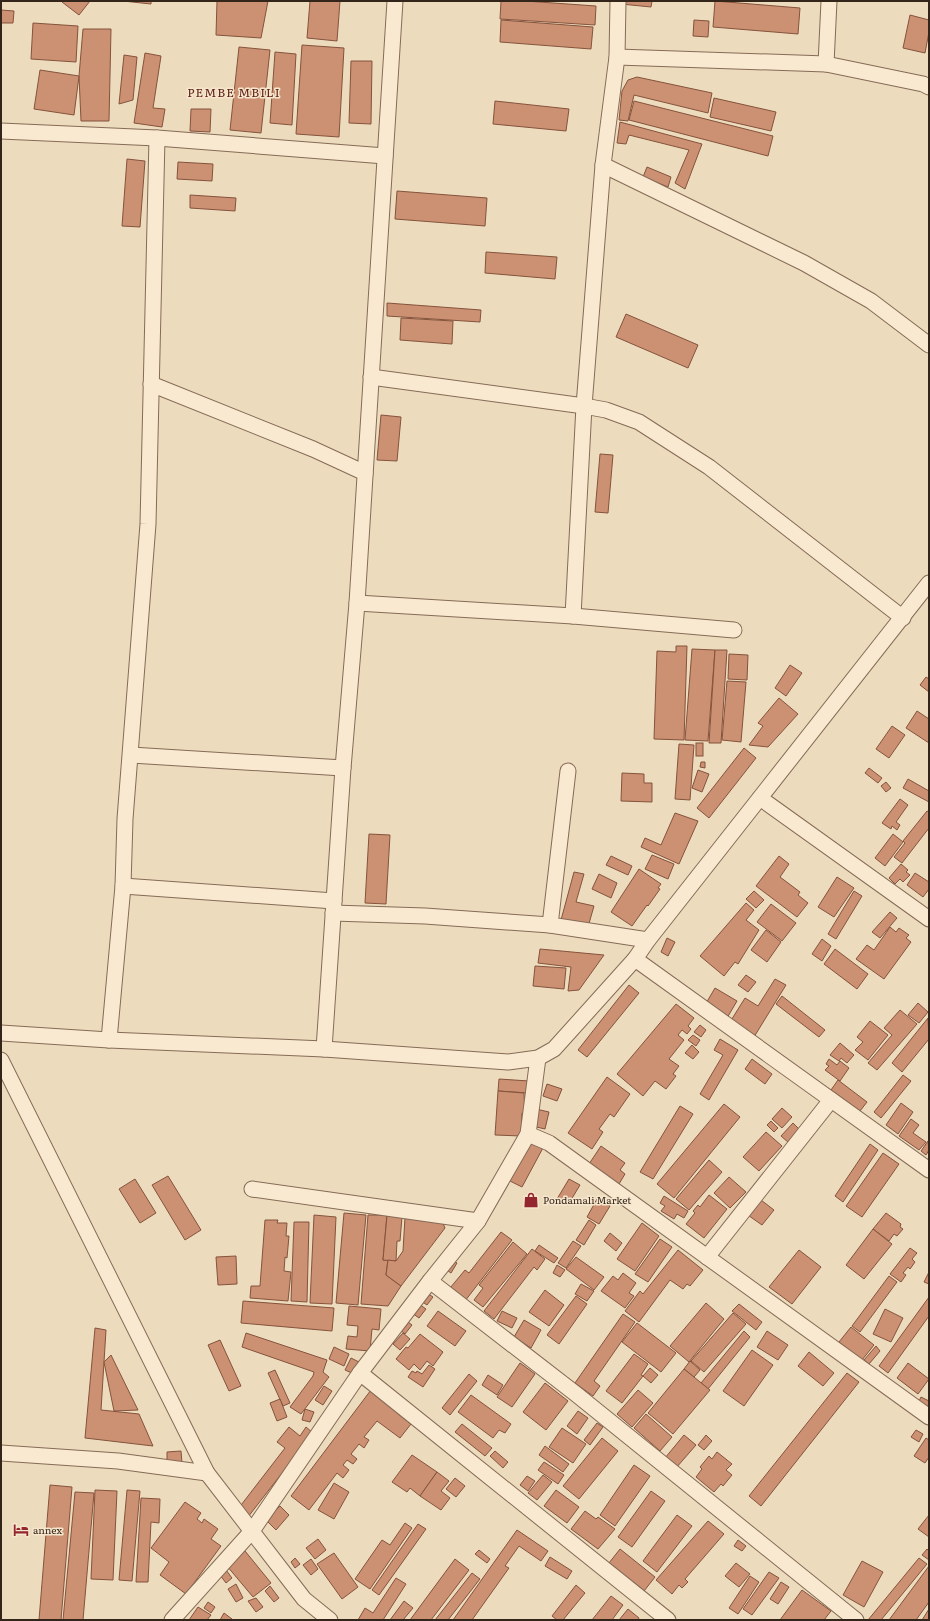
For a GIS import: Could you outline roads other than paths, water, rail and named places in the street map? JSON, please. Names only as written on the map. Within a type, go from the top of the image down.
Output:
[{"type":"street","points":[[324,1049],[365,473],[395,1]]},
{"type":"street","points":[[572,616],[584,406],[604,165],[616,58],[618,1]]},
{"type":"street","points":[[826,64],[829,1]]},
{"type":"street","points":[[616,58],[826,64],[917,82],[929,87]]},
{"type":"street","points":[[1,131],[157,138],[385,156]]},
{"type":"street","points":[[109,1040],[123,886],[125,819],[148,524],[157,138]]},
{"type":"street","points":[[604,165],[804,263],[871,301],[929,345]]},
{"type":"street","points":[[371,377],[584,406],[606,410],[639,422],[709,467],[903,618]]},
{"type":"street","points":[[151,384],[313,449],[365,473]]},
{"type":"street","points":[[1,1033],[109,1040],[324,1049],[508,1062],[538,1058],[554,1049],[635,959],[648,940],[903,618],[929,583]]},
{"type":"street","points":[[356,603],[572,616],[734,630]]},
{"type":"street","points":[[131,755],[343,768]]},
{"type":"street","points":[[550,925],[568,771]]},
{"type":"street","points":[[760,798],[929,919]]},
{"type":"street","points":[[123,886],[425,916],[550,925],[648,940]]},
{"type":"street","points":[[635,959],[928,1169]]},
{"type":"street","points":[[172,1620],[252,1531],[360,1373],[478,1221],[528,1134],[538,1058]]},
{"type":"street","points":[[1,1060],[207,1473],[319,1620]]},
{"type":"street","points":[[707,1257],[831,1100]]},
{"type":"street","points":[[528,1134],[549,1143],[929,1417]]},
{"type":"street","points":[[252,1189],[478,1221]]},
{"type":"street","points":[[430,1281],[576,1394],[856,1620]]},
{"type":"street","points":[[360,1373],[668,1620]]},
{"type":"street","points":[[1,1453],[118,1461],[207,1473]]},
{"type":"street","points":[[304,1599],[330,1620]]},
{"type":"place","name":"Pondamali Market","points":[[531,1200]]},
{"type":"place","name":"annex","points":[[21,1530]]},
{"type":"district","name":"PEMBE MBILI","points":[[234,93]]}]
